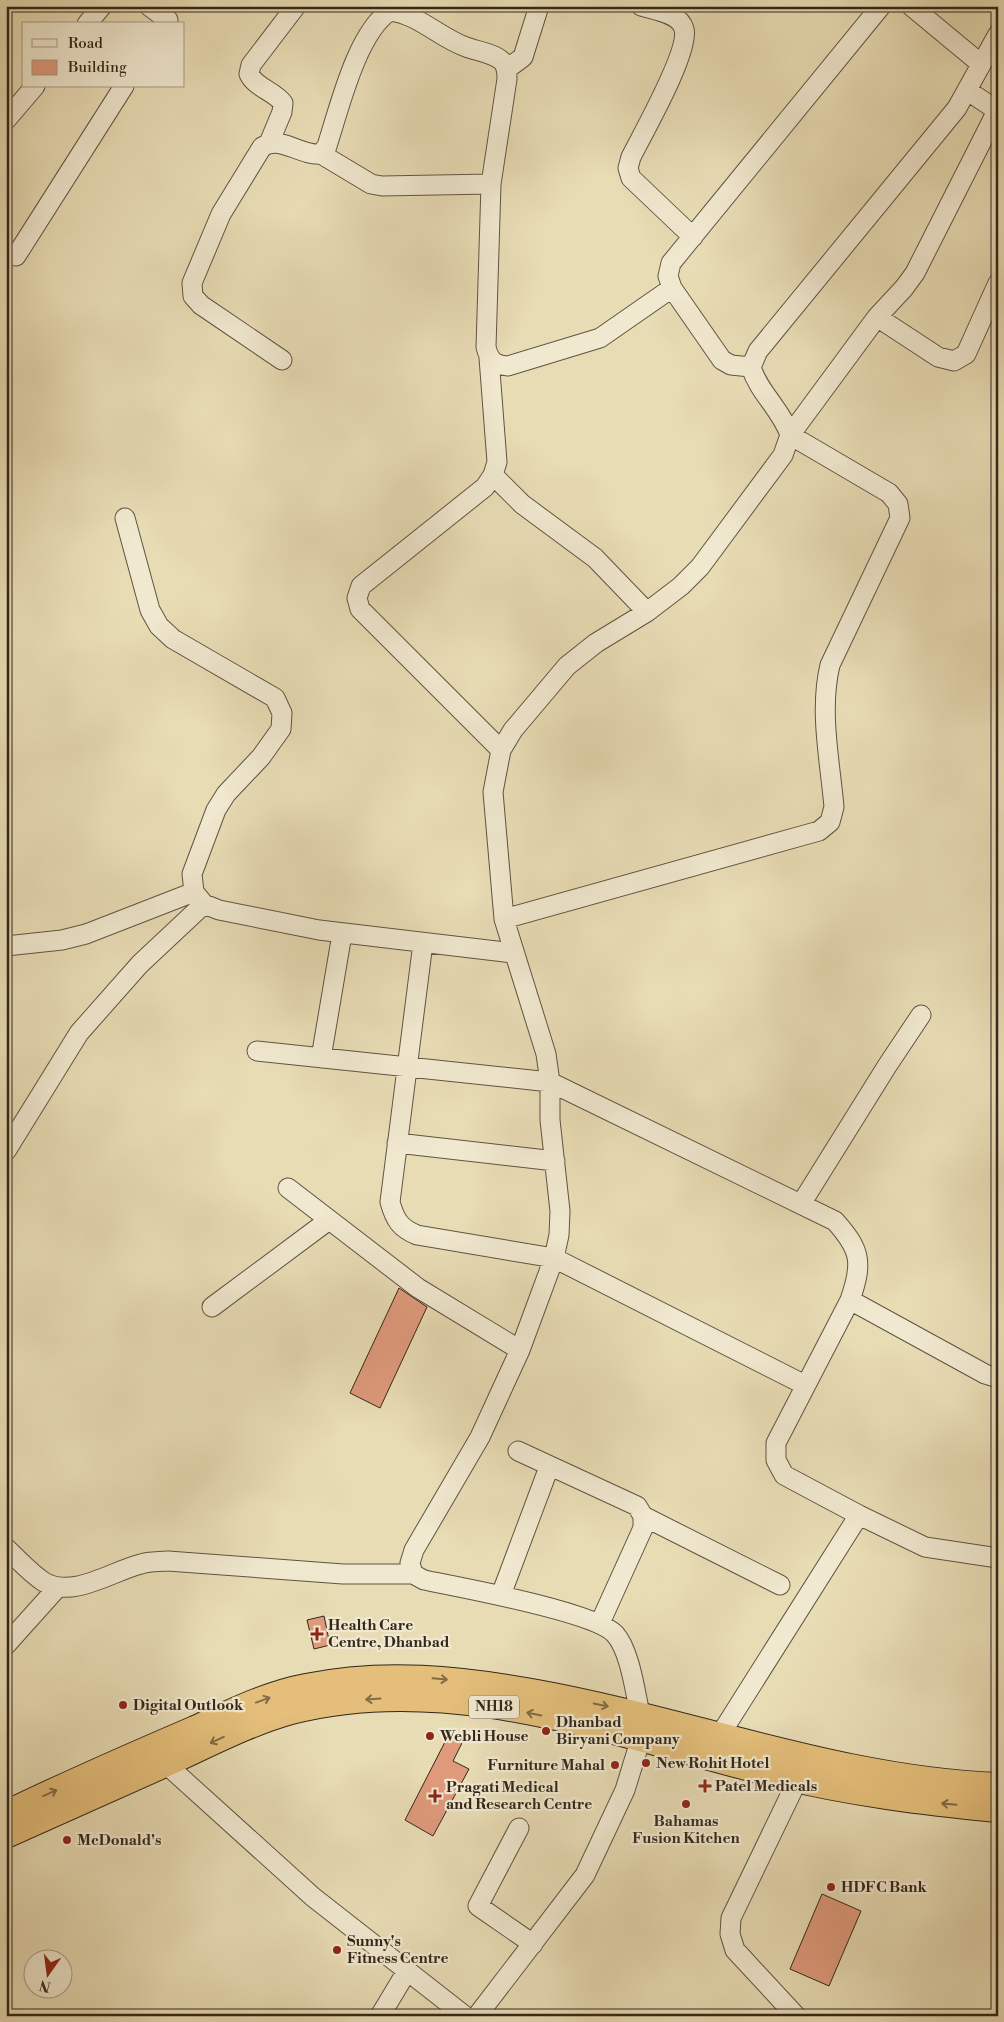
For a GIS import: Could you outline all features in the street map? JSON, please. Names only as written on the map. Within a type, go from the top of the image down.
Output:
[{"type":"highway","name":"NH18","points":[[6,1814],[157,1756],[291,1711],[348,1701],[388,1698],[439,1700],[720,1735],[865,1770],[921,1780],[998,1786]]},
{"type":"highway","name":"NH18","points":[[641,1726],[798,1779],[886,1797],[998,1808]]},
{"type":"highway","name":"NH18","points":[[6,1835],[157,1756]]},
{"type":"street","points":[[89,22],[102,6]]},
{"type":"street","points":[[149,6],[170,17]]},
{"type":"street","points":[[269,143],[282,112],[283,103],[278,96],[252,80],[249,74],[251,65],[296,6]]},
{"type":"street","points":[[507,69],[523,57],[539,6]]},
{"type":"street","points":[[641,6],[664,12],[677,19],[684,28],[684,42],[667,86],[631,156],[628,168],[631,178],[693,237]]},
{"type":"street","points":[[751,367],[731,365],[722,360],[672,288],[668,276],[671,263],[881,6]]},
{"type":"street","points":[[912,6],[981,64]]},
{"type":"street","points":[[321,154],[327,146],[360,49],[382,16],[390,11],[410,16],[450,41],[494,56],[503,62],[507,69],[491,184],[486,347],[489,358],[497,462],[493,476],[485,487],[361,586],[357,598],[360,609],[501,750]]},
{"type":"street","points":[[504,919],[819,830],[830,822],[834,807],[825,702],[826,682],[830,664],[900,518],[898,504],[890,493],[790,435],[785,419],[755,381],[751,367],[758,351],[951,116],[968,91],[998,34]]},
{"type":"street","points":[[6,120],[33,88]]},
{"type":"street","points":[[16,256],[123,88]]},
{"type":"street","points":[[413,1574],[410,1562],[414,1550],[480,1437],[520,1350],[554,1258],[559,1235],[560,1211],[550,1120],[550,1082],[539,1025],[513,953],[504,919],[493,792],[501,750],[513,730],[567,666],[596,643],[647,612],[681,586],[700,567],[783,455],[790,435],[877,316],[904,288],[915,272],[998,111],[968,91]]},
{"type":"street","points":[[282,360],[201,305],[193,296],[192,282],[221,214],[262,147],[269,143],[277,142],[312,154],[321,154],[371,184],[382,186],[491,184]]},
{"type":"street","points":[[877,316],[938,357],[954,361],[966,354],[998,283]]},
{"type":"street","points":[[489,358],[497,365],[508,366],[588,343],[610,333],[672,288]]},
{"type":"street","points":[[493,476],[522,504],[595,558],[647,612]]},
{"type":"street","points":[[125,518],[150,610],[159,626],[173,638],[275,698],[282,713],[281,729],[260,758],[226,794],[216,810],[192,874],[199,898],[219,910],[342,934],[513,953]]},
{"type":"street","points":[[6,946],[62,940],[199,898]]},
{"type":"street","points":[[6,1151],[79,1033],[199,898]]},
{"type":"street","points":[[321,1058],[342,934]]},
{"type":"street","points":[[423,943],[390,1202],[394,1218],[404,1229],[417,1235],[554,1258],[805,1385]]},
{"type":"street","points":[[801,1204],[921,1015]]},
{"type":"street","points":[[257,1051],[550,1082],[835,1221],[852,1240],[858,1262],[856,1282],[850,1300],[776,1443],[776,1460],[784,1475],[859,1515],[925,1547],[998,1558]]},
{"type":"street","points":[[398,1143],[555,1161]]},
{"type":"street","points":[[288,1188],[418,1288],[520,1350]]},
{"type":"street","points":[[212,1307],[330,1220]]},
{"type":"street","points":[[850,1300],[985,1374],[998,1378]]},
{"type":"street","points":[[518,1451],[549,1467],[637,1506],[643,1516],[643,1528],[600,1623]]},
{"type":"street","points":[[501,1595],[549,1467]]},
{"type":"street","points":[[720,1735],[859,1515]]},
{"type":"street","points":[[643,1516],[780,1585]]},
{"type":"street","points":[[6,1548],[46,1583],[72,1587],[142,1563],[168,1561],[343,1574],[413,1574],[424,1580],[501,1595],[600,1623],[615,1634],[624,1648],[641,1726],[625,1790],[585,1875],[477,2016]]},
{"type":"street","points":[[6,1645],[58,1586]]},
{"type":"street","points":[[157,1756],[312,1898],[465,2016]]},
{"type":"street","points":[[796,2016],[735,1950],[730,1934],[731,1918],[798,1779]]},
{"type":"street","points":[[519,1828],[478,1906],[533,1944]]},
{"type":"street","points":[[380,2016],[407,1971]]},
{"type":"building","points":[[399,1288],[427,1307],[380,1408],[350,1393]]},
{"type":"building","points":[[324,1616],[330,1645],[314,1649],[307,1620]]},
{"type":"building","points":[[447,1738],[463,1741],[453,1761],[469,1769],[433,1836],[405,1820]]},
{"type":"building","points":[[822,1894],[861,1911],[829,1986],[790,1969]]},
{"type":"place","name":"Health Care Centre, Dhanbad","points":[[317,1634]]},
{"type":"place","name":"Digital Outlook","points":[[123,1705]]},
{"type":"place","name":"Dhanbad Biryani Company","points":[[546,1731]]},
{"type":"place","name":"Webli House","points":[[430,1736]]},
{"type":"place","name":"New Rohit Hotel","points":[[646,1763]]},
{"type":"place","name":"Furniture Mahal","points":[[615,1765]]},
{"type":"place","name":"Patel Medicals","points":[[705,1786]]},
{"type":"place","name":"Pragati Medical and Research Centre","points":[[435,1796]]},
{"type":"place","name":"Bahamas Fusion Kitchen","points":[[686,1804]]},
{"type":"place","name":"McDonald's","points":[[67,1840]]},
{"type":"place","name":"HDFC Bank","points":[[831,1887]]},
{"type":"place","name":"Sunny's Fitness Centre","points":[[337,1950]]}]
